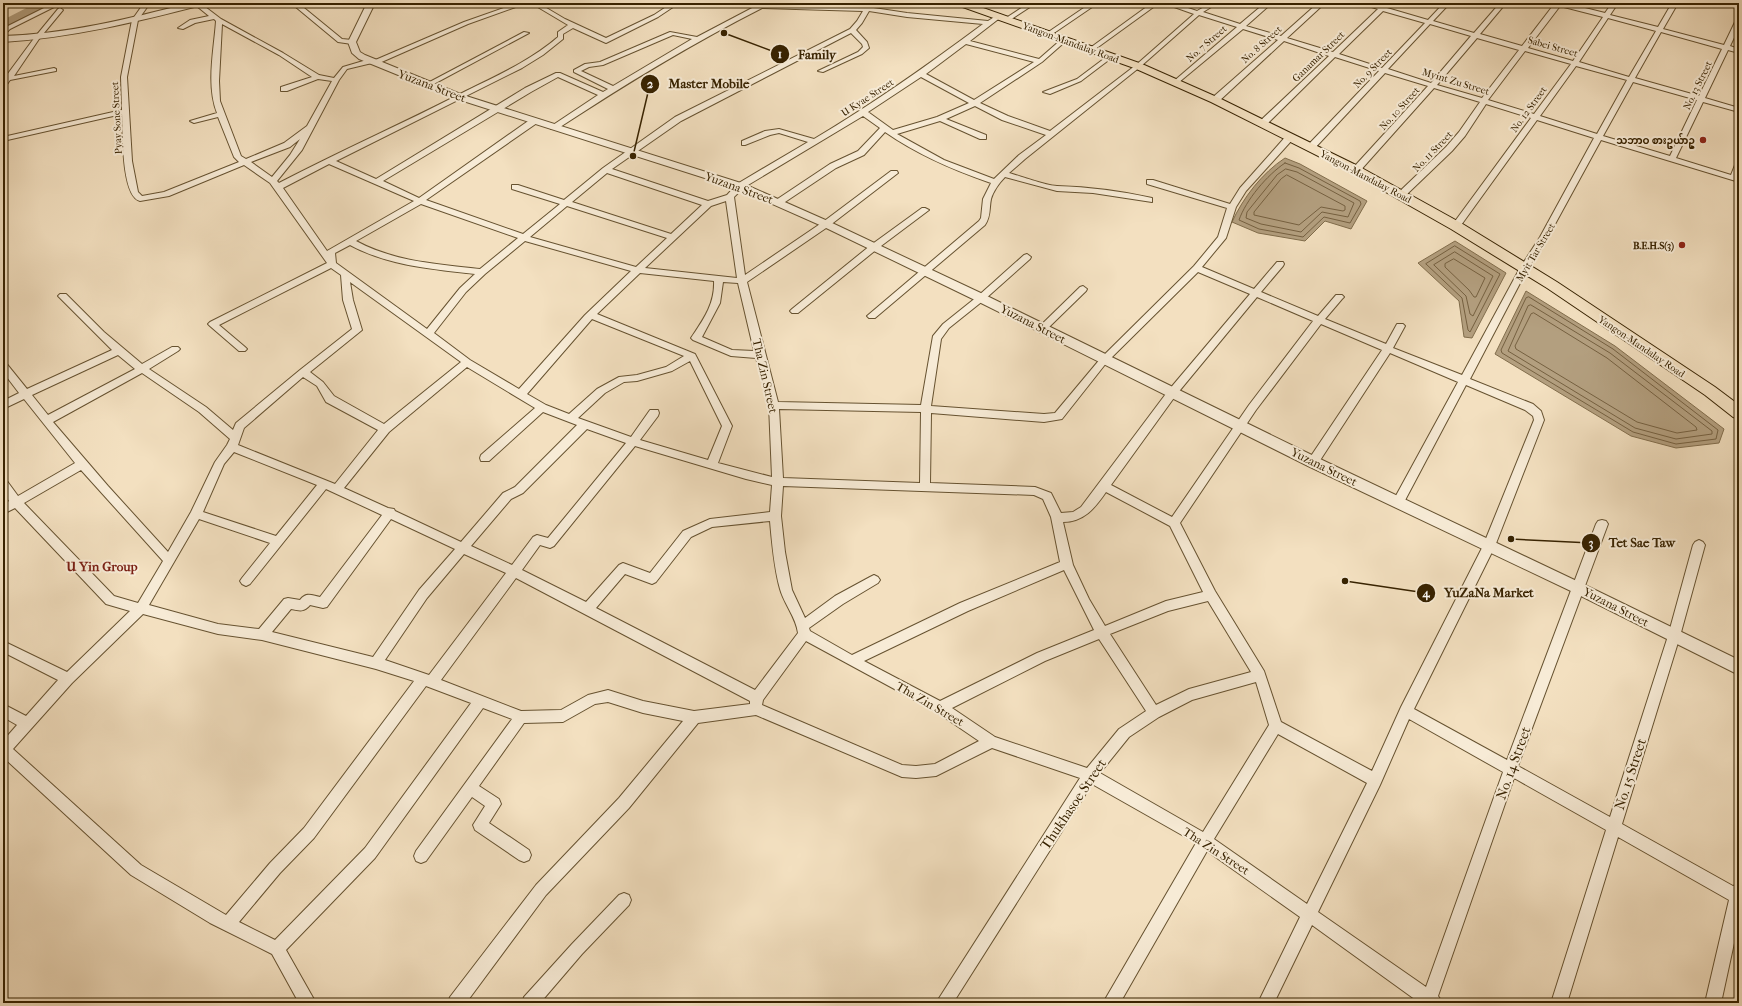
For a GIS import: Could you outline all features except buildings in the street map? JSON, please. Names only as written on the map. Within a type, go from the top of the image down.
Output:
[{"type":"main road","name":"Yangon-Mandalay Road","points":[[970,4],[1004,18],[1138,66],[1176,82],[1356,170],[1456,226],[1524,268],[1710,391],[1739,413]]},
{"type":"street","points":[[3,34],[8,28],[59,3]]},
{"type":"street","name":"Pyay Sone Street","points":[[147,3],[135,20],[124,77],[128,161],[134,192],[140,199],[166,194],[244,162]]},
{"type":"street","points":[[3,39],[37,38],[135,20],[197,3],[217,18],[281,54],[317,77],[336,80]]},
{"type":"street","points":[[294,3],[340,41],[354,48]]},
{"type":"street","points":[[276,184],[302,145],[336,80],[345,68],[371,3]]},
{"type":"street","points":[[345,68],[372,62],[466,23],[524,3]]},
{"type":"street","points":[[534,3],[573,25],[606,40],[656,16],[676,3]]},
{"type":"street","points":[[737,3],[867,8],[907,15],[988,23]]},
{"type":"street","points":[[836,7],[843,3]]},
{"type":"street","name":"U Kyae Street","points":[[730,197],[740,186],[815,142],[921,74],[966,42],[988,23],[1004,18],[1033,3]]},
{"type":"street","points":[[1049,34],[1095,3]]},
{"type":"street","points":[[1092,49],[1156,3]]},
{"type":"street","name":"Myint Zu Street","points":[[1166,3],[1736,179]]},
{"type":"street","points":[[872,316],[982,223],[985,218],[987,199],[996,182],[1003,174],[1051,134],[1138,66],[1198,13],[1215,3]]},
{"type":"street","name":"No. 7 Street","points":[[1176,82],[1269,3]]},
{"type":"street","name":"No. 8 Street","points":[[1215,100],[1322,3]]},
{"type":"street","name":"Sabei Street","points":[[1362,3],[1476,34],[1739,110]]},
{"type":"street","name":"Ganamar Street","points":[[1262,124],[1388,3]]},
{"type":"street","name":"No. 9 Street","points":[[1311,147],[1447,3]]},
{"type":"street","name":"No. 10 Street","points":[[1356,170],[1433,85],[1503,3]]},
{"type":"street","points":[[1559,3],[1659,31],[1739,51]]},
{"type":"street","name":"No. 11 Street","points":[[1402,195],[1454,144],[1483,104],[1484,100],[1525,49],[1559,3]]},
{"type":"street","name":"No. 12 Street","points":[[1456,226],[1575,63],[1615,3]]},
{"type":"street","name":"Myit Tar Street","points":[[1398,502],[1524,268],[1544,238],[1599,136],[1675,3]]},
{"type":"street","points":[[554,128],[603,95],[728,22],[764,5]]},
{"type":"street","points":[[428,334],[463,290],[482,272],[522,237],[606,170],[678,119],[852,30],[860,22],[867,8]]},
{"type":"street","points":[[3,86],[6,76],[60,10]]},
{"type":"street","points":[[181,28],[198,19],[217,18]]},
{"type":"street","points":[[217,18],[215,81],[216,100],[236,152],[244,162],[276,184],[332,264],[344,274],[467,362],[542,408],[633,442],[778,482],[1035,491],[1047,496],[1057,517],[1067,564],[1103,632],[1154,713]]},
{"type":"street","name":"No. 13 Street","points":[[1672,159],[1739,20]]},
{"type":"street","points":[[276,184],[460,97],[527,63],[552,46],[561,38],[560,33],[573,25]]},
{"type":"street","points":[[822,72],[866,48],[865,43],[852,30]]},
{"type":"street","points":[[428,85],[526,33]]},
{"type":"street","points":[[614,89],[576,70],[587,65],[606,62],[672,33],[699,39]]},
{"type":"street","points":[[892,133],[940,119],[974,104],[1040,61],[1065,39]]},
{"type":"street","points":[[966,42],[1040,61]]},
{"type":"street","name":"Yuzana Street","points":[[354,48],[372,62],[460,97],[740,186],[778,202],[981,298],[1312,462],[1578,588],[1739,668]]},
{"type":"street","points":[[1048,92],[1079,80],[1111,56]]},
{"type":"street","points":[[6,76],[54,70]]},
{"type":"street","points":[[376,182],[528,90],[558,74],[603,95]]},
{"type":"street","points":[[921,74],[974,104],[1005,118],[1051,134]]},
{"type":"street","points":[[284,89],[317,77]]},
{"type":"street","points":[[3,139],[126,111]]},
{"type":"street","points":[[863,112],[884,128],[942,163],[996,182]]},
{"type":"street","points":[[194,121],[221,114]]},
{"type":"street","points":[[940,119],[983,137]]},
{"type":"street","points":[[332,264],[331,252],[420,201],[534,121]]},
{"type":"street","points":[[244,162],[287,145],[310,128]]},
{"type":"street","points":[[778,202],[833,166],[861,153],[884,128]]},
{"type":"street","points":[[745,143],[768,133],[779,131],[815,142]]},
{"type":"street","points":[[774,405],[926,409],[1044,418],[1058,416],[1104,360],[1196,268],[1222,238],[1232,207],[1243,190],[1290,137]]},
{"type":"street","points":[[328,160],[420,201],[522,237],[637,270],[742,281],[826,224],[894,173]]},
{"type":"street","points":[[1736,179],[1739,165]]},
{"type":"street","points":[[606,170],[708,204]]},
{"type":"street","points":[[1003,174],[1057,189],[1102,191],[1148,200]]},
{"type":"street","points":[[1150,182],[1232,207]]},
{"type":"street","points":[[515,187],[672,237]]},
{"type":"street","points":[[520,395],[591,315],[672,237],[708,204],[730,197]]},
{"type":"street","name":"Tha Zin Street","points":[[730,197],[742,281],[774,405],[778,482],[775,516],[778,552],[786,590],[804,630],[852,661],[940,707],[991,742],[1032,757],[1090,775],[1205,841],[1310,914],[1431,1002]]},
{"type":"street","points":[[795,311],[874,247],[925,210]]},
{"type":"street","points":[[348,241],[365,251],[392,260],[419,265],[482,272]]},
{"type":"street","points":[[925,486],[926,409],[936,338],[946,326],[981,298],[1027,257]]},
{"type":"street","points":[[242,350],[213,324],[332,264]]},
{"type":"street","points":[[1057,517],[1076,517],[1088,509],[1172,393],[1280,264]]},
{"type":"street","points":[[1196,268],[1529,407],[1537,414],[1539,420],[1489,546],[1406,711],[1375,780],[1266,1003]]},
{"type":"street","points":[[308,1003],[277,949],[228,924],[136,870],[4,749],[26,723],[68,679],[142,607],[196,514],[220,462],[233,442],[240,426],[303,372],[357,330],[348,300],[344,274]]},
{"type":"street","points":[[718,279],[719,288],[713,311],[709,320],[696,338],[731,353],[760,355]]},
{"type":"street","points":[[1042,329],[1083,289]]},
{"type":"street","points":[[63,296],[118,350],[142,369],[224,425],[233,442],[324,484],[390,512],[588,608],[756,704],[902,771],[916,772],[936,770],[991,742]]},
{"type":"street","points":[[1174,524],[1239,426],[1319,320],[1339,297]]},
{"type":"street","points":[[591,315],[692,356],[727,426],[712,464]]},
{"type":"street","points":[[1312,462],[1388,349],[1400,326]]},
{"type":"street","points":[[46,421],[176,349]]},
{"type":"street","points":[[3,405],[118,350]]},
{"type":"street","points":[[570,419],[601,391],[622,379],[637,378],[669,369],[692,356]]},
{"type":"street","points":[[337,489],[385,429],[467,362]]},
{"type":"street","points":[[3,365],[46,421],[101,487],[169,560]]},
{"type":"street","points":[[303,372],[320,384],[330,399],[385,429]]},
{"type":"street","points":[[485,458],[542,408]]},
{"type":"street","points":[[228,924],[275,868],[309,832],[514,572],[537,540],[550,543],[633,442],[654,413]]},
{"type":"street","points":[[376,664],[423,594],[462,547],[507,496],[519,490],[584,424]]},
{"type":"street","points":[[3,510],[83,464]]},
{"type":"street","points":[[3,484],[16,502],[110,600],[142,607],[218,629],[262,636],[376,664],[427,681],[521,717],[563,716],[592,699],[608,696],[643,707],[694,717],[756,704],[804,630],[839,600],[874,580]]},
{"type":"street","points":[[246,581],[324,484]]},
{"type":"street","points":[[1104,486],[1174,524],[1211,595],[1260,675],[1276,726],[1375,780]]},
{"type":"street","points":[[262,636],[288,603],[302,606],[308,599],[323,603],[390,512]]},
{"type":"street","points":[[196,514],[278,541]]},
{"type":"street","points":[[588,608],[623,568],[652,579],[687,534],[710,522],[775,516]]},
{"type":"street","name":"No. 14 Street","points":[[1431,1002],[1511,768],[1602,524]]},
{"type":"street","name":"No. 15 Street","points":[[1559,1003],[1613,826],[1674,636],[1699,545]]},
{"type":"street","points":[[852,661],[964,608],[1067,564]]},
{"type":"street","points":[[940,707],[1040,658],[1166,606],[1211,595]]},
{"type":"street","points":[[3,646],[68,679]]},
{"type":"street","name":"Thukhasoe Street","points":[[944,1003],[1090,775],[1124,733],[1154,713],[1190,695],[1260,675]]},
{"type":"street","points":[[277,949],[370,853],[435,766],[480,701]]},
{"type":"street","points":[[3,710],[26,723]]},
{"type":"street","points":[[1406,711],[1738,894],[1713,1003]]},
{"type":"street","points":[[421,856],[471,789],[521,717]]},
{"type":"street","points":[[456,1003],[541,890],[624,803],[694,717]]},
{"type":"street","points":[[1112,1003],[1205,841],[1276,726]]},
{"type":"street","points":[[471,789],[494,804],[480,825],[524,855]]},
{"type":"street","points":[[530,1003],[577,949],[624,900]]},
{"type":"water","points":[[1285,158],[1300,164],[1367,201],[1351,229],[1325,221],[1305,241],[1258,233],[1232,222],[1236,213],[1254,187],[1269,171]]},
{"type":"water","points":[[1455,241],[1506,273],[1472,338],[1464,337],[1459,301],[1418,263]]},
{"type":"water","points":[[1526,291],[1615,346],[1724,429],[1719,443],[1676,448],[1631,436],[1495,354]]},
{"type":"waterway","points":[[3,25],[45,3]]},
{"type":"place","name":"Family","points":[[724,33]]},
{"type":"place","name":"သဘာဝ စားဥယ်ာဥ္","points":[[1703,140]]},
{"type":"place","name":"Master Mobile","points":[[633,156]]},
{"type":"place","name":"B.E.H.S(3)","points":[[1682,245]]},
{"type":"place","name":"Tet Sae Taw","points":[[1511,539]]},
{"type":"place","name":"YuZaNa Market","points":[[1345,581]]},
{"type":"district","name":"U Yin Group","points":[[102,566]]}]
